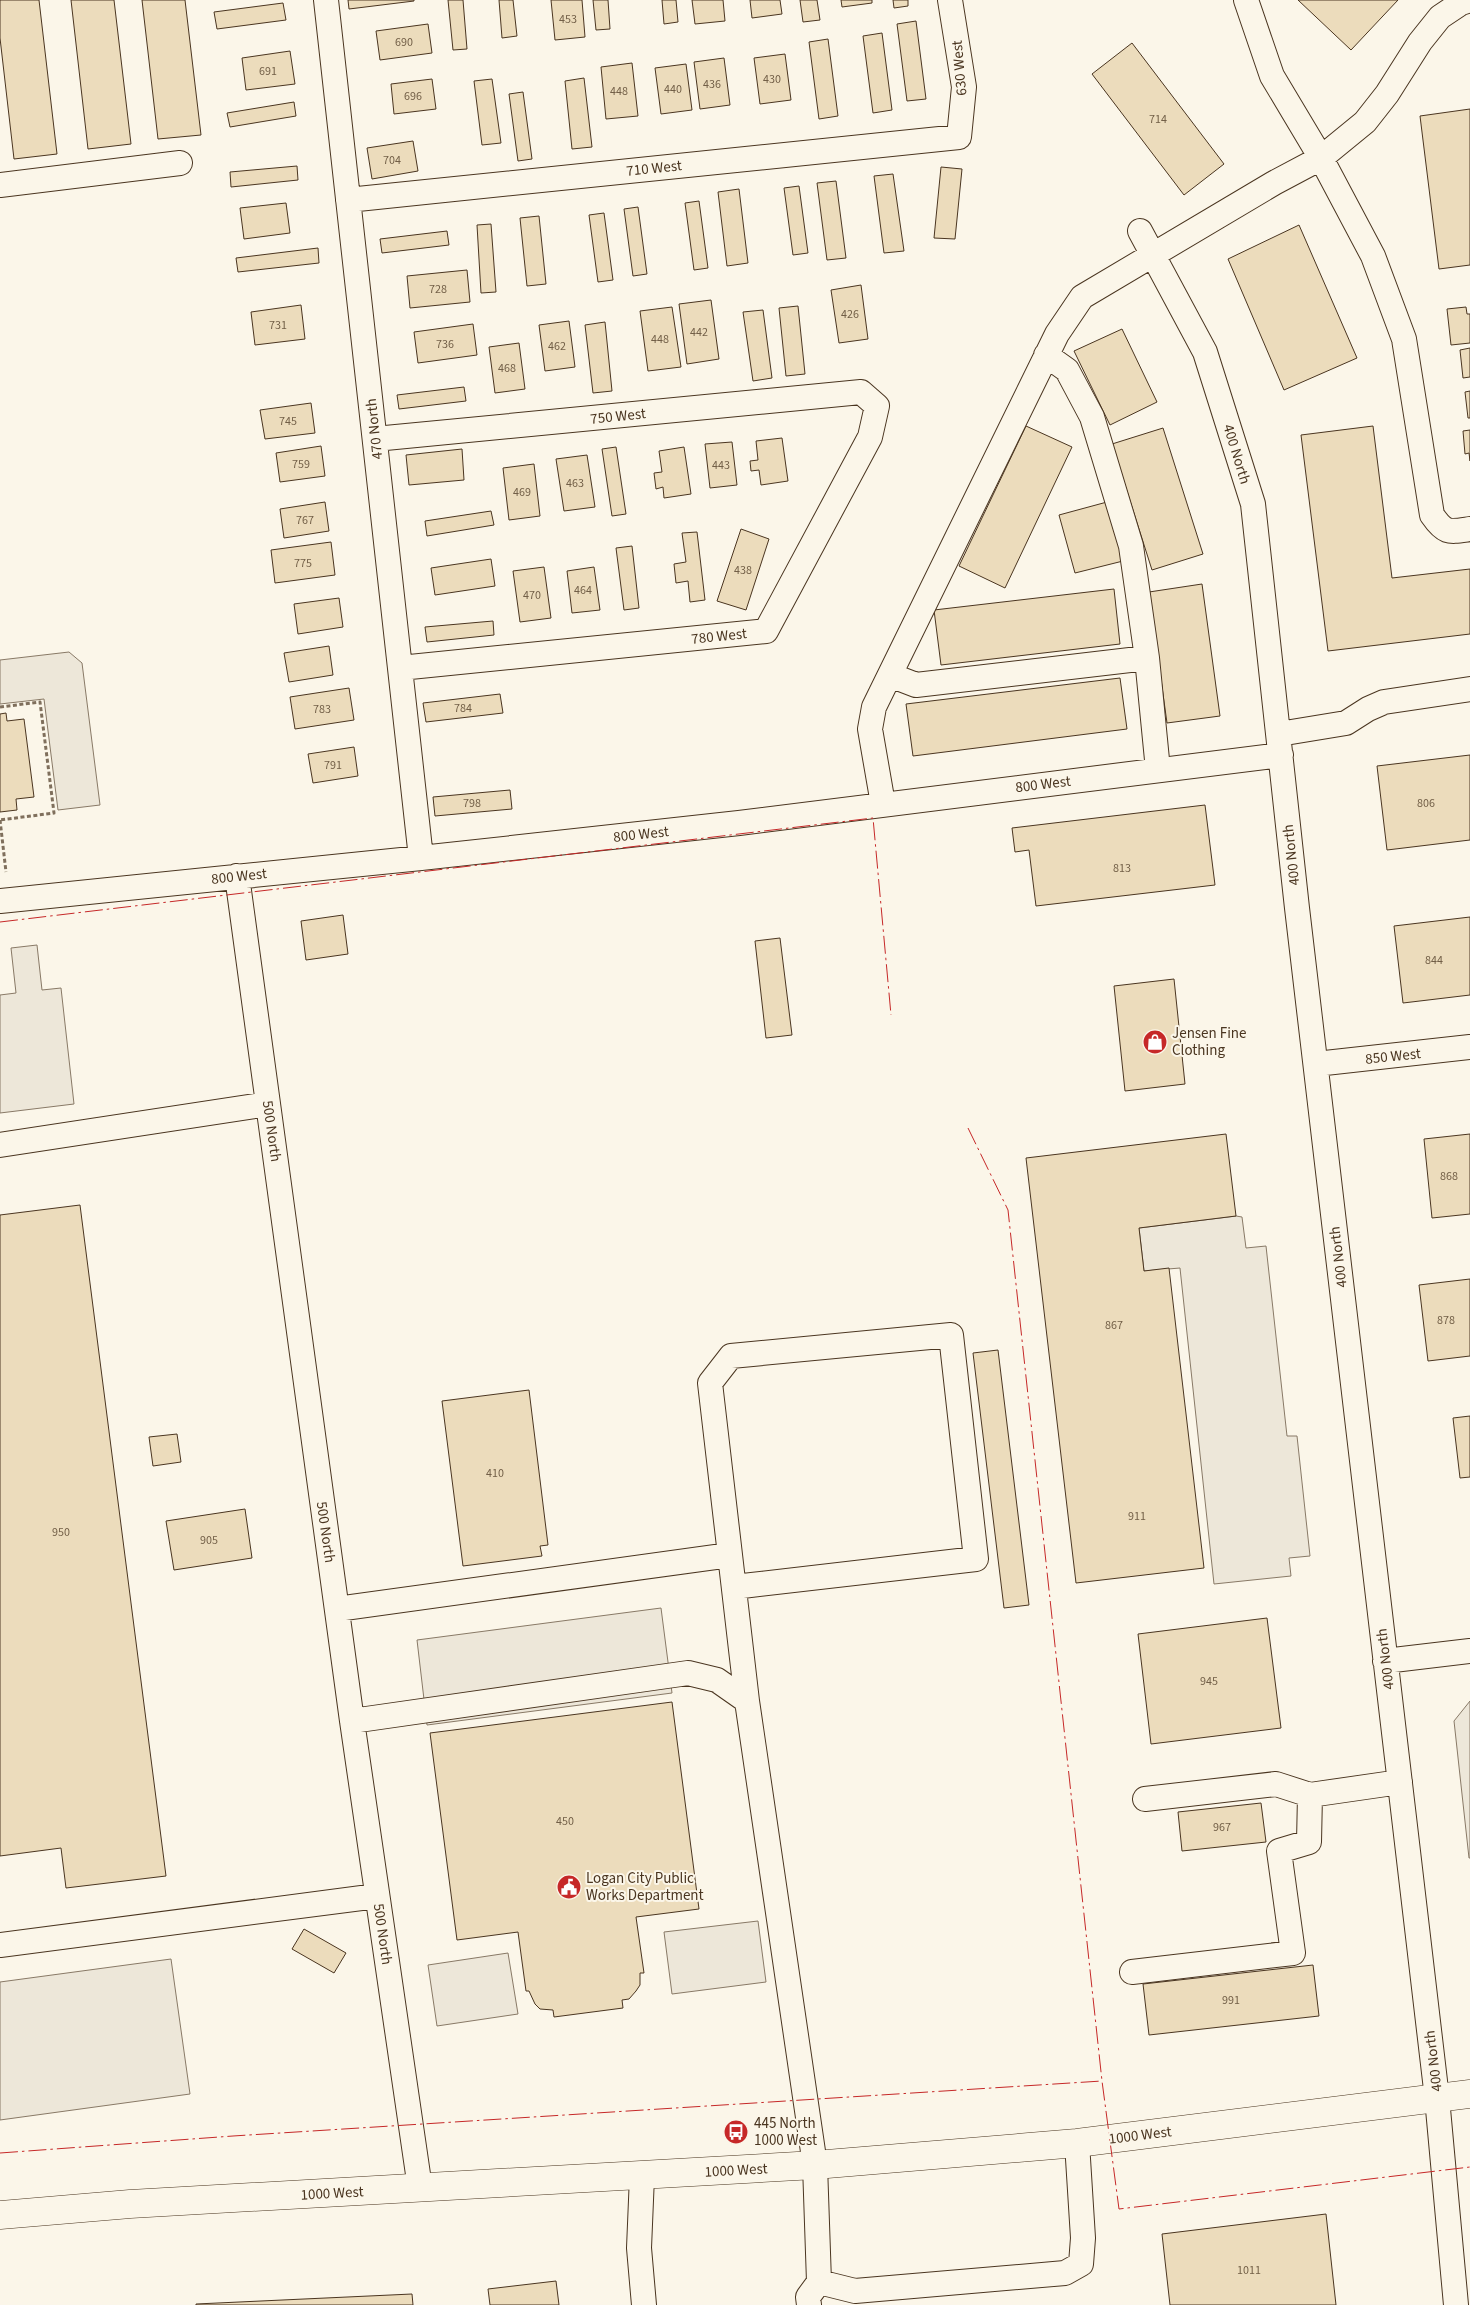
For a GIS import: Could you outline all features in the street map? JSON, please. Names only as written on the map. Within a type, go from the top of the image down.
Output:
[{"type":"main road","name":"1000 West","points":[[0,2215],[140,2204],[815,2166],[1076,2143],[1470,2094]]},
{"type":"street","name":"470 North","points":[[326,0],[420,858]]},
{"type":"street","name":"630 West","points":[[950,0],[964,86],[959,137]]},
{"type":"street","points":[[1246,0],[1272,76],[1321,158],[1373,256],[1404,340],[1432,516],[1441,528],[1450,532],[1470,529]]},
{"type":"street","points":[[883,804],[870,729],[874,707],[1057,334],[1082,297],[1152,254],[1321,158],[1365,122],[1387,94],[1420,42],[1440,17],[1461,3],[1470,0]]},
{"type":"street","name":"710 West","points":[[348,200],[959,137]]},
{"type":"street","points":[[0,185],[180,163]]},
{"type":"street","name":"400 North","points":[[1140,231],[1205,352],[1253,504],[1298,917],[1437,2098],[1456,2305]]},
{"type":"street","points":[[1046,356],[1067,370],[1092,417],[1131,546],[1147,658],[1158,770]]},
{"type":"street","name":"750 West","points":[[375,439],[861,392]]},
{"type":"street","name":"780 West","points":[[400,668],[766,632],[870,437],[877,406],[861,392]]},
{"type":"street","points":[[890,675],[916,685],[1147,658]]},
{"type":"street","name":"800 West","points":[[0,901],[420,858],[1158,770],[1280,745],[1346,723],[1368,709],[1384,702],[1470,689]]},
{"type":"street","name":"500 North","points":[[236,876],[352,1721],[420,2188]]},
{"type":"street","name":"850 West","points":[[1316,1064],[1470,1047]]},
{"type":"street","points":[[0,1145],[268,1104]]},
{"type":"street","points":[[734,1588],[976,1559],[951,1334],[731,1356],[710,1383],[747,1701],[815,2166],[819,2282],[808,2297],[809,2305]]},
{"type":"street","points":[[337,1609],[730,1554]]},
{"type":"street","points":[[1385,1661],[1470,1652]]},
{"type":"street","points":[[352,1721],[688,1673],[718,1680],[747,1701]]},
{"type":"street","points":[[1145,1799],[1276,1784],[1310,1795],[1400,1782]]},
{"type":"street","points":[[1132,1972],[1293,1953],[1279,1851],[1309,1842],[1310,1795]]},
{"type":"street","points":[[0,1945],[377,1896]]},
{"type":"street","points":[[819,2282],[854,2291],[1065,2273],[1081,2264],[1082,2238],[1076,2143]]},
{"type":"street","points":[[642,2176],[639,2248],[644,2305]]},
{"type":"path","points":[[0,707],[40,702],[54,813],[0,820],[6,872]]},
{"type":"shaded area","points":[[69,652],[82,663],[100,805],[58,810],[44,699],[0,704],[0,660]]},
{"type":"shaded area","points":[[37,945],[42,990],[61,988],[74,1104],[0,1113],[0,995],[16,993],[11,948]]},
{"type":"shaded area","points":[[1236,1216],[1242,1217],[1246,1248],[1266,1246],[1287,1436],[1297,1436],[1310,1556],[1289,1558],[1291,1576],[1214,1584],[1180,1268],[1144,1271],[1139,1228]]},
{"type":"shaded area","points":[[661,1608],[672,1693],[427,1725],[417,1640]]},
{"type":"shaded area","points":[[1470,1701],[1470,1858],[1469,1858],[1454,1721]]},
{"type":"shaded area","points":[[758,1921],[766,1982],[672,1994],[664,1932]]},
{"type":"shaded area","points":[[508,1953],[518,2014],[437,2026],[428,1965]]},
{"type":"shaded area","points":[[171,1959],[190,2094],[0,2120],[0,1982]]},
{"type":"building","points":[[0,0],[39,0],[57,154],[14,159],[0,38]]},
{"type":"building","points":[[71,0],[114,0],[131,144],[88,149]]},
{"type":"building","points":[[142,0],[185,0],[201,135],[158,139]]},
{"type":"building","points":[[348,0],[414,0],[414,1],[349,9]]},
{"type":"building","points":[[448,0],[463,0],[467,49],[453,50]]},
{"type":"building","points":[[499,0],[513,0],[517,36],[502,38]]},
{"type":"building","points":[[551,0],[582,0],[585,37],[555,40]]},
{"type":"building","points":[[593,0],[608,0],[610,29],[596,30]]},
{"type":"building","points":[[662,0],[676,0],[678,22],[664,24]]},
{"type":"building","points":[[692,0],[723,0],[725,21],[695,24]]},
{"type":"building","points":[[750,0],[780,0],[782,14],[752,18]]},
{"type":"building","points":[[800,0],[817,0],[820,20],[803,22]]},
{"type":"building","points":[[841,0],[872,0],[872,3],[842,7]]},
{"type":"building","points":[[893,0],[908,0],[908,6],[894,8]]},
{"type":"building","points":[[1298,0],[1398,0],[1351,50]]},
{"type":"building","points":[[283,3],[286,20],[217,29],[214,12]]},
{"type":"building","points":[[916,21],[926,99],[907,101],[897,24]]},
{"type":"building","points":[[428,24],[432,53],[380,60],[376,31]]},
{"type":"building","points":[[882,33],[892,110],[873,113],[863,36]]},
{"type":"building","points":[[828,39],[838,116],[819,119],[809,42]]},
{"type":"building","points":[[1132,43],[1224,164],[1184,195],[1092,74]]},
{"type":"building","points":[[290,51],[295,84],[246,90],[242,58]]},
{"type":"building","points":[[785,54],[791,100],[760,104],[754,58]]},
{"type":"building","points":[[724,58],[730,105],[700,109],[694,62]]},
{"type":"building","points":[[632,63],[638,116],[606,119],[601,67]]},
{"type":"building","points":[[686,64],[692,110],[661,114],[655,68]]},
{"type":"building","points":[[584,78],[592,147],[572,149],[565,81]]},
{"type":"building","points":[[432,79],[436,109],[394,114],[391,84]]},
{"type":"building","points":[[492,79],[501,143],[482,145],[474,81]]},
{"type":"building","points":[[523,92],[532,159],[518,161],[509,94]]},
{"type":"building","points":[[294,102],[296,116],[230,127],[227,113]]},
{"type":"building","points":[[1470,109],[1470,265],[1439,269],[1420,116]]},
{"type":"building","points":[[413,141],[418,171],[372,179],[367,148]]},
{"type":"building","points":[[297,166],[298,180],[231,187],[230,172]]},
{"type":"building","points":[[941,167],[962,169],[955,239],[934,238]]},
{"type":"building","points":[[893,174],[904,251],[884,253],[874,176]]},
{"type":"building","points":[[836,181],[846,258],[827,260],[817,183]]},
{"type":"building","points":[[799,186],[808,253],[793,255],[784,188]]},
{"type":"building","points":[[739,189],[748,263],[727,266],[718,192]]},
{"type":"building","points":[[699,201],[708,268],[694,270],[685,203]]},
{"type":"building","points":[[286,203],[290,233],[244,239],[240,208]]},
{"type":"building","points":[[638,207],[647,274],[633,276],[624,209]]},
{"type":"building","points":[[604,213],[613,280],[598,282],[589,215]]},
{"type":"building","points":[[539,216],[546,284],[527,286],[520,218]]},
{"type":"building","points":[[491,224],[496,292],[481,293],[477,225]]},
{"type":"building","points":[[1299,225],[1357,358],[1284,390],[1228,259]]},
{"type":"building","points":[[447,231],[449,245],[382,253],[380,239]]},
{"type":"building","points":[[318,248],[319,263],[238,272],[236,258]]},
{"type":"building","points":[[467,270],[470,302],[410,308],[407,276]]},
{"type":"building","points":[[861,285],[868,339],[839,343],[831,290]]},
{"type":"building","points":[[711,300],[719,359],[687,364],[679,304]]},
{"type":"building","points":[[301,305],[305,339],[255,345],[251,312]]},
{"type":"building","points":[[798,306],[805,374],[786,376],[779,308]]},
{"type":"building","points":[[672,307],[681,367],[648,371],[640,311]]},
{"type":"building","points":[[1466,307],[1467,314],[1470,314],[1470,343],[1451,345],[1447,309]]},
{"type":"building","points":[[763,310],[772,378],[753,381],[743,312]]},
{"type":"building","points":[[569,321],[575,367],[545,371],[539,325]]},
{"type":"building","points":[[605,322],[612,391],[593,393],[585,325]]},
{"type":"building","points":[[473,324],[477,355],[418,363],[414,332]]},
{"type":"building","points":[[1122,329],[1157,402],[1110,425],[1074,351]]},
{"type":"building","points":[[519,343],[525,389],[495,393],[489,347]]},
{"type":"building","points":[[1470,348],[1470,377],[1463,378],[1460,350]]},
{"type":"building","points":[[464,387],[466,401],[399,409],[397,395]]},
{"type":"building","points":[[1470,391],[1470,418],[1468,418],[1465,392]]},
{"type":"building","points":[[311,403],[315,433],[265,439],[260,410]]},
{"type":"building","points":[[1026,426],[1072,447],[1005,588],[959,566]]},
{"type":"building","points":[[1373,426],[1392,578],[1470,569],[1470,634],[1328,651],[1301,435]]},
{"type":"building","points":[[1163,428],[1203,554],[1152,570],[1112,444]]},
{"type":"building","points":[[1470,430],[1470,461],[1469,453],[1465,454],[1463,431]]},
{"type":"building","points":[[782,438],[788,481],[761,485],[759,470],[751,471],[750,461],[758,460],[756,441]]},
{"type":"building","points":[[732,442],[737,485],[710,488],[705,444]]},
{"type":"building","points":[[321,446],[325,476],[280,482],[276,453]]},
{"type":"building","points":[[616,447],[626,514],[612,516],[602,449]]},
{"type":"building","points":[[684,447],[691,494],[664,498],[663,487],[656,489],[654,473],[662,472],[659,451]]},
{"type":"building","points":[[462,449],[464,480],[409,485],[406,455]]},
{"type":"building","points":[[587,455],[595,507],[564,511],[556,459]]},
{"type":"building","points":[[534,464],[540,516],[509,520],[503,468]]},
{"type":"building","points":[[325,502],[329,531],[284,538],[280,509]]},
{"type":"building","points":[[1107,502],[1123,561],[1075,573],[1059,515]]},
{"type":"building","points":[[491,511],[494,525],[427,536],[425,521]]},
{"type":"building","points":[[741,529],[769,539],[746,610],[717,601]]},
{"type":"building","points":[[697,532],[705,600],[690,602],[688,581],[676,583],[674,564],[686,562],[682,533]]},
{"type":"building","points":[[331,542],[335,575],[275,583],[271,550]]},
{"type":"building","points":[[632,546],[639,608],[624,610],[616,548]]},
{"type":"building","points":[[491,559],[495,586],[435,595],[431,568]]},
{"type":"building","points":[[544,567],[551,618],[520,622],[513,571]]},
{"type":"building","points":[[594,567],[600,610],[572,613],[567,571]]},
{"type":"building","points":[[1202,584],[1220,716],[1167,723],[1149,592]]},
{"type":"building","points":[[1114,589],[1120,644],[941,665],[934,610]]},
{"type":"building","points":[[339,598],[343,627],[298,634],[294,604]]},
{"type":"building","points":[[493,621],[494,635],[427,642],[425,627]]},
{"type":"building","points":[[329,646],[333,675],[289,682],[284,653]]},
{"type":"building","points":[[1120,678],[1127,729],[913,756],[906,704]]},
{"type":"building","points":[[349,688],[354,720],[295,729],[290,697]]},
{"type":"building","points":[[500,694],[503,713],[426,722],[423,703]]},
{"type":"building","points":[[6,713],[7,721],[24,719],[34,797],[16,799],[17,810],[0,812],[0,714]]},
{"type":"building","points":[[354,747],[358,776],[313,783],[308,754]]},
{"type":"building","points":[[1470,755],[1470,840],[1387,850],[1377,766]]},
{"type":"building","points":[[510,790],[512,809],[435,816],[433,797]]},
{"type":"building","points":[[1205,805],[1215,885],[1036,906],[1029,850],[1015,852],[1012,828]]},
{"type":"building","points":[[343,915],[348,954],[306,960],[301,921]]},
{"type":"building","points":[[1470,917],[1470,995],[1403,1003],[1394,926]]},
{"type":"building","points":[[780,938],[792,1035],[766,1038],[755,941]]},
{"type":"building","points":[[1174,979],[1185,1084],[1125,1091],[1114,986]]},
{"type":"building","points":[[1226,1134],[1236,1216],[1139,1228],[1144,1271],[1169,1268],[1204,1568],[1076,1583],[1026,1158]]},
{"type":"building","points":[[1470,1134],[1470,1214],[1432,1218],[1424,1139]]},
{"type":"building","points":[[80,1205],[166,1876],[66,1888],[61,1848],[0,1856],[0,1215]]},
{"type":"building","points":[[1470,1279],[1470,1356],[1428,1361],[1419,1285]]},
{"type":"building","points":[[998,1350],[1029,1605],[1004,1608],[973,1353]]},
{"type":"building","points":[[529,1390],[548,1545],[540,1546],[542,1556],[463,1566],[442,1401]]},
{"type":"building","points":[[1470,1416],[1470,1477],[1460,1478],[1453,1418]]},
{"type":"building","points":[[177,1434],[181,1462],[153,1466],[149,1437]]},
{"type":"building","points":[[245,1509],[252,1558],[174,1570],[166,1521]]},
{"type":"building","points":[[1267,1618],[1281,1728],[1151,1744],[1138,1634]]},
{"type":"building","points":[[672,1702],[699,1909],[636,1917],[644,1973],[640,1973],[640,1985],[636,1991],[629,1999],[622,2000],[623,2008],[554,2017],[553,2010],[540,2009],[535,2004],[529,1991],[526,1991],[518,1932],[457,1940],[430,1733]]},
{"type":"building","points":[[1261,1803],[1266,1842],[1182,1851],[1178,1812]]},
{"type":"building","points":[[304,1929],[346,1953],[334,1973],[292,1949]]},
{"type":"building","points":[[1313,1965],[1319,2016],[1149,2035],[1143,1984]]},
{"type":"building","points":[[1326,2214],[1336,2305],[1170,2305],[1162,2234]]},
{"type":"building","points":[[556,2281],[559,2305],[490,2305],[488,2289]]},
{"type":"building","points":[[412,2294],[413,2305],[196,2305],[196,2304]]},
{"type":"power","points":[[0,922],[873,818],[891,1015]]},
{"type":"power","points":[[968,1128],[1008,1210],[1102,2081],[1119,2209],[1470,2167]]},
{"type":"power","points":[[0,2153],[233,2136],[1102,2081]]},
{"type":"place","name":"Jensen Fine Clothing","points":[[1155,1042]]},
{"type":"place","name":"Logan City Public Works Department","points":[[569,1887]]},
{"type":"place","name":"445 North 1000 West","points":[[736,2132]]}]
